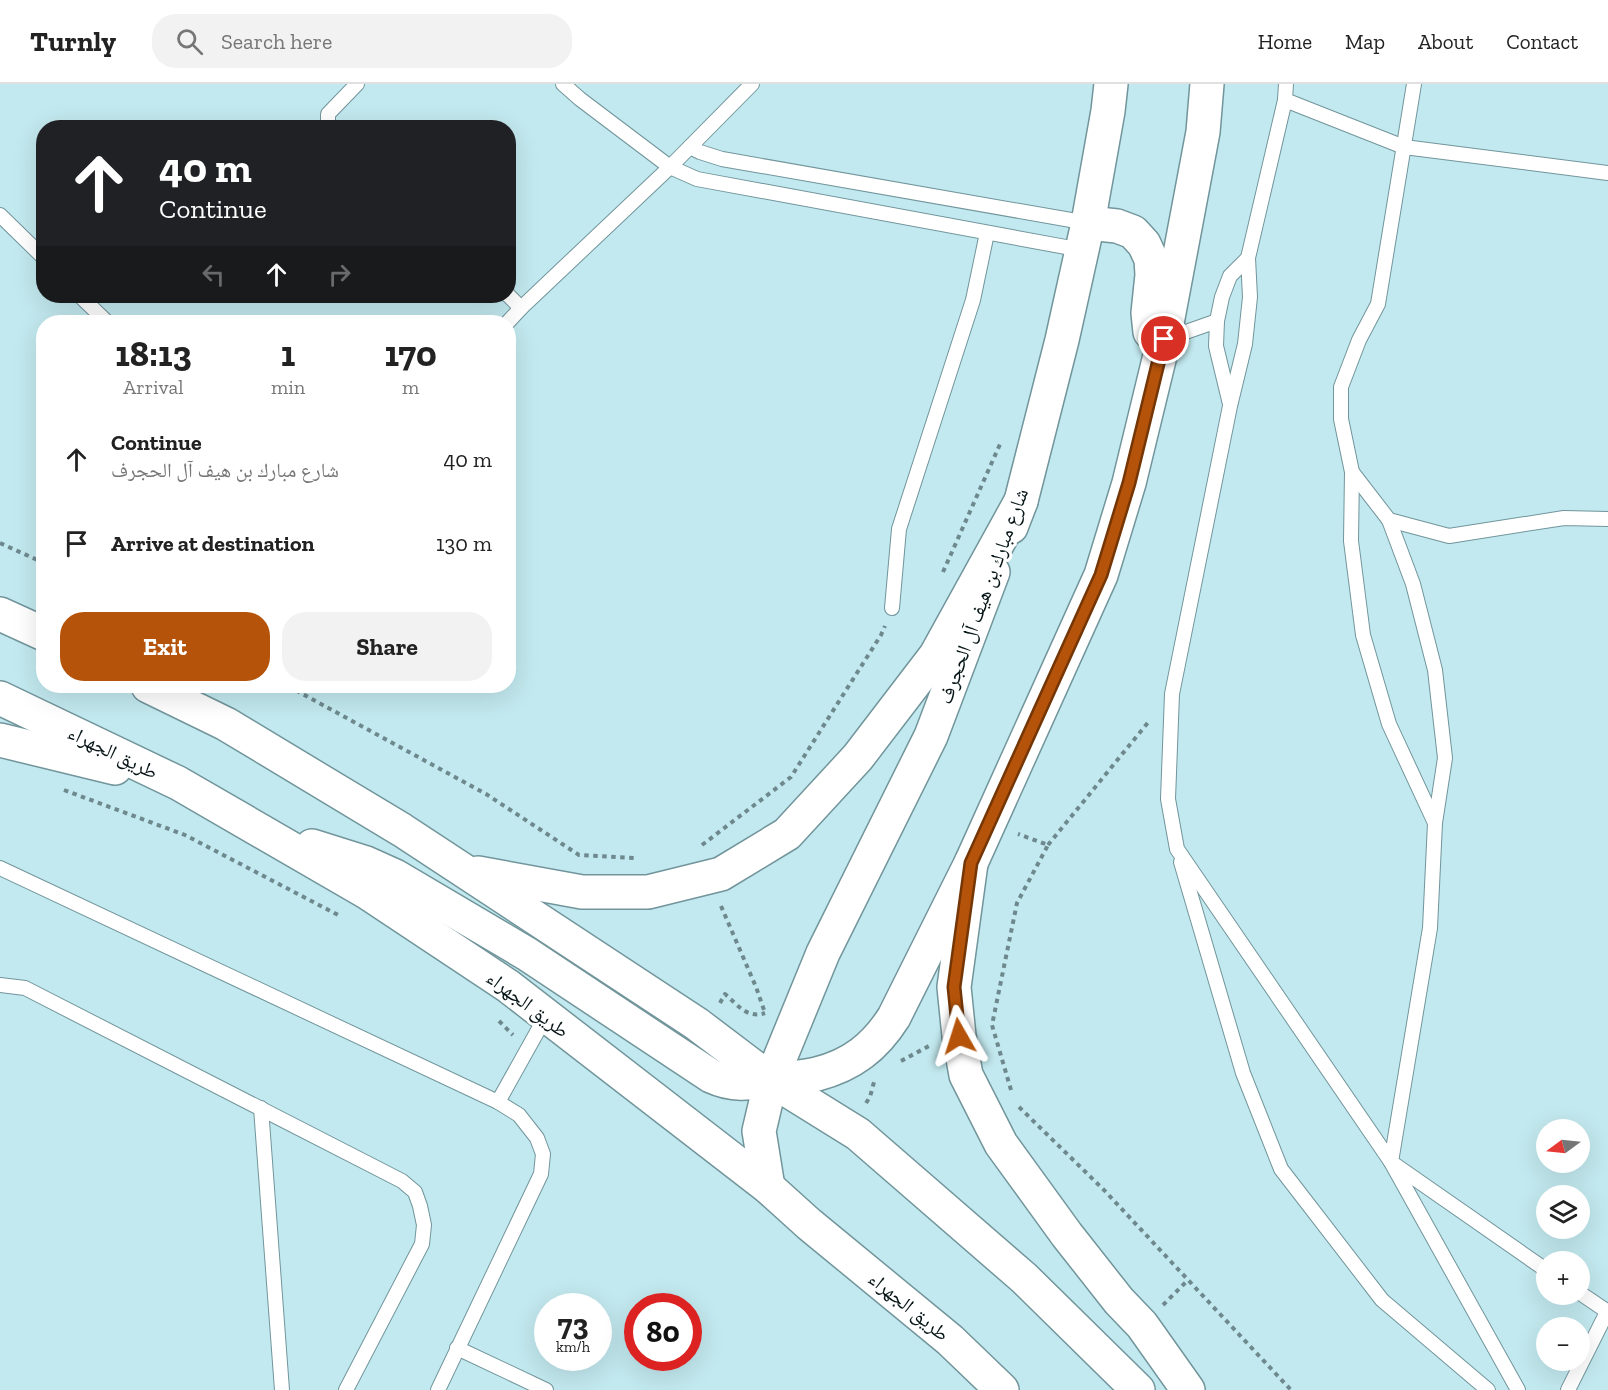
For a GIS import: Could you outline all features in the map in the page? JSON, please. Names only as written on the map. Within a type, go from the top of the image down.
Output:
[{"type":"main road","name":"شارع مبارك بن هيف آل الحجرف","points":[[768,1187],[759,1131],[771,1080],[779,1017],[823,953],[931,736],[1021,501],[1062,340],[1085,236],[1108,111],[1110,84]]},
{"type":"main road","points":[[272,838],[335,852],[395,876],[527,954],[711,1076],[722,1081],[747,1084],[815,1075],[837,1068],[872,1046],[894,1017],[971,863],[1101,575],[1129,483],[1162,349],[1203,132],[1207,84]]},
{"type":"main road","points":[[1085,236],[1117,226],[1132,232],[1144,244],[1151,259],[1152,275],[1148,313],[1149,329],[1153,344],[1162,349]]},
{"type":"main road","points":[[467,871],[582,891],[648,892],[722,874],[787,834],[858,757],[936,655],[1021,501]]},
{"type":"main road","points":[[0,614],[36,630]]},
{"type":"main road","points":[[162,693],[226,724],[467,871],[697,1024],[771,1080],[858,1134],[1023,1278],[1138,1390]]},
{"type":"main road","name":"طريق الجهراء","points":[[0,698],[178,783],[368,893],[508,986],[768,1187],[809,1224],[950,1340],[1002,1390]]},
{"type":"main road","points":[[0,740],[178,783]]},
{"type":"main road","points":[[971,863],[954,987],[966,1075],[1001,1144],[1067,1235],[1119,1301],[1142,1324],[1188,1390]]},
{"type":"main road","points":[[711,1076],[725,1070],[731,1056],[730,1049]]},
{"type":"lane","points":[[328,120],[328,114],[357,84]]},
{"type":"lane","points":[[563,84],[670,167],[696,179],[987,232],[1085,236]]},
{"type":"lane","points":[[514,315],[670,167],[752,84]]},
{"type":"lane","points":[[1286,84],[1285,100],[1248,258],[1250,297],[1245,344],[1230,406],[1172,694],[1168,799],[1177,849],[1244,1072],[1281,1169],[1382,1300],[1488,1390]]},
{"type":"lane","points":[[1414,84],[1378,304],[1359,340],[1341,387],[1341,419],[1352,472],[1351,541],[1363,635],[1389,723],[1435,823]]},
{"type":"lane","points":[[1285,100],[1404,147],[1608,173]]},
{"type":"lane","points":[[690,147],[722,159],[1085,236]]},
{"type":"lane","points":[[0,215],[36,250]]},
{"type":"lane","points":[[892,608],[899,529],[973,300],[987,232]]},
{"type":"lane","points":[[1230,406],[1216,346],[1217,321],[1222,297],[1230,276],[1248,258]]},
{"type":"lane","points":[[87,303],[100,315]]},
{"type":"lane","points":[[516,303],[521,308]]},
{"type":"lane","points":[[1162,349],[1217,321]]},
{"type":"lane","points":[[1352,472],[1389,520],[1413,584],[1435,670],[1445,758],[1435,823],[1430,928],[1391,1162]]},
{"type":"lane","points":[[1389,520],[1449,536],[1564,518],[1608,519]]},
{"type":"lane","points":[[1177,849],[1391,1162],[1518,1390]]},
{"type":"lane","points":[[0,868],[498,1102],[519,1115],[537,1138],[543,1154],[541,1174],[438,1390]]},
{"type":"lane","points":[[0,985],[25,988],[402,1181],[415,1192],[424,1225],[422,1244],[346,1390]]},
{"type":"lane","points":[[498,1102],[546,1016]]},
{"type":"lane","points":[[261,1108],[282,1390]]},
{"type":"lane","points":[[1391,1162],[1536,1263]]},
{"type":"lane","points":[[1568,1390],[1607,1312],[1590,1300]]},
{"type":"lane","points":[[457,1348],[526,1386],[546,1390]]},
{"type":"path","points":[[942,574],[1005,434]]},
{"type":"path","points":[[0,543],[36,559]]},
{"type":"path","points":[[779,1017],[756,987],[698,848],[791,777],[881,635],[892,608]]},
{"type":"path","points":[[301,693],[486,795],[579,855],[644,859]]},
{"type":"path","points":[[1012,1092],[992,1025],[1017,903],[1048,845],[1172,694]]},
{"type":"path","points":[[989,824],[1048,845]]},
{"type":"path","points":[[725,994],[749,1014],[779,1017]]},
{"type":"path","points":[[857,1057],[880,1072],[931,1045],[959,1036]]},
{"type":"path","points":[[1015,1103],[1104,1190],[1291,1390]]},
{"type":"route","points":[[959,1036],[954,987],[971,863],[1101,575],[1129,483],[1164,339]]}]
